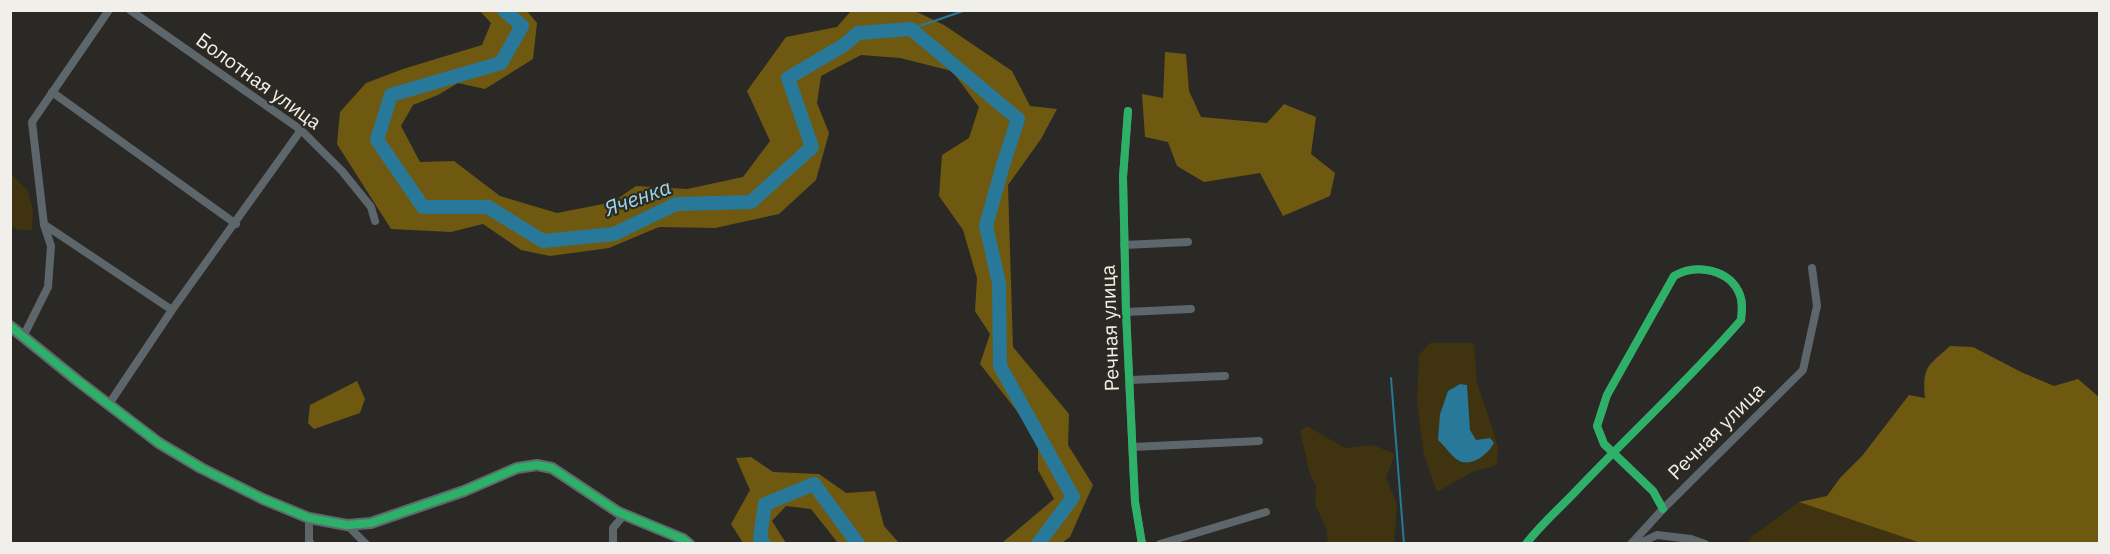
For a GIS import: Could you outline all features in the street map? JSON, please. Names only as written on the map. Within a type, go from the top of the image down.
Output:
[{"type":"street","points":[[23,337],[48,287],[51,246],[44,225],[32,122],[109,10]]},
{"type":"street","name":"Болотная улица","points":[[130,10],[301,130],[342,171],[371,207],[375,221]]},
{"type":"street","points":[[52,92],[236,224]]},
{"type":"street","name":"Речная улица","points":[[1128,111],[1123,177],[1126,312],[1135,502],[1142,543]]},
{"type":"street","points":[[109,404],[172,310],[236,224],[301,130]]},
{"type":"street","points":[[44,225],[172,310]]},
{"type":"street","points":[[1124,245],[1188,242]]},
{"type":"street","points":[[1526,543],[1539,526],[1612,452],[1674,393],[1741,320],[1740,294],[1724,277],[1712,270],[1696,268],[1684,270],[1674,276],[1607,395],[1597,426],[1604,444],[1612,452],[1653,491],[1663,509]]},
{"type":"street","name":"Речная улица","points":[[1631,543],[1803,370],[1817,306],[1812,268]]},
{"type":"street","points":[[1126,312],[1191,309]]},
{"type":"street","points":[[10,326],[159,443],[195,465],[263,500],[309,518],[347,525],[371,523],[464,491],[517,468],[537,465],[552,468],[624,515],[689,543]]},
{"type":"street","points":[[1130,380],[1225,376]]},
{"type":"street","points":[[1133,447],[1259,441]]},
{"type":"street","points":[[1160,543],[1266,512]]},
{"type":"street","points":[[613,543],[613,528],[624,515]]},
{"type":"street","points":[[309,518],[309,543]]},
{"type":"street","points":[[347,525],[366,543]]},
{"type":"street","points":[[1638,543],[1657,536],[1691,539],[1705,543]]},
{"type":"shaded area","points":[[480,11],[527,11],[537,23],[533,59],[485,89],[458,83],[438,95],[413,105],[401,126],[420,162],[454,161],[500,196],[557,213],[613,202],[636,186],[687,189],[743,177],[770,141],[747,91],[786,37],[837,27],[850,12],[915,11],[944,25],[1012,71],[1030,106],[1057,109],[1041,139],[1008,185],[1013,347],[1069,414],[1068,445],[1093,485],[1070,537],[1062,543],[1002,543],[1054,499],[1038,470],[1038,438],[980,364],[990,334],[975,311],[977,278],[963,230],[939,196],[942,155],[969,138],[979,107],[952,71],[900,58],[861,55],[821,76],[817,103],[829,133],[816,180],[779,214],[715,228],[659,227],[609,248],[550,256],[521,250],[483,224],[451,232],[391,229],[337,144],[340,112],[366,83],[482,45],[491,23]]},
{"type":"shaded area","points":[[1165,52],[1186,54],[1189,91],[1201,117],[1267,123],[1284,104],[1316,117],[1311,154],[1335,173],[1330,196],[1283,216],[1260,173],[1204,182],[1177,166],[1168,142],[1145,137],[1142,94],[1163,98]]},
{"type":"shaded area","points":[[11,174],[28,191],[33,211],[32,230],[19,230],[11,226]]},
{"type":"shaded area","points":[[1430,343],[1474,343],[1477,383],[1498,449],[1497,465],[1472,472],[1437,492],[1424,455],[1417,401],[1419,355]],"holes":[[[1460,384],[1467,385],[1470,430],[1476,440],[1490,438],[1456,459],[1440,414],[1448,391]]]},
{"type":"shaded area","points":[[1950,346],[1973,347],[2054,386],[2078,379],[2099,397],[2099,543],[1921,543],[1799,502],[1827,496],[1840,478],[1862,456],[1909,395],[1925,398],[1925,379],[1928,368]]},
{"type":"shaded area","points":[[357,381],[365,399],[360,413],[314,429],[308,423],[310,405]]},
{"type":"shaded area","points":[[1307,426],[1345,448],[1373,445],[1395,454],[1386,478],[1397,504],[1394,543],[1328,543],[1326,528],[1315,504],[1316,487],[1310,474],[1300,431]]},
{"type":"shaded area","points":[[751,457],[773,472],[819,474],[846,493],[875,491],[884,526],[899,543],[838,543],[811,509],[786,506],[772,521],[786,543],[743,543],[731,524],[750,490],[736,458]]},
{"type":"shaded area","points":[[1799,502],[1921,543],[1747,544],[1751,537]]},
{"type":"water","points":[[1460,384],[1467,385],[1470,430],[1476,440],[1490,438],[1494,443],[1482,457],[1466,463],[1455,458],[1438,440],[1440,414],[1448,391]]},
{"type":"waterway","name":"Яченка","points":[[504,10],[522,26],[501,63],[391,95],[377,140],[423,207],[488,207],[543,241],[614,234],[676,204],[751,202],[812,147],[788,78],[844,45],[858,33],[911,29],[1018,119],[986,226],[999,283],[1000,366],[1073,497],[1038,544]]},
{"type":"waterway","name":"Яченка","points":[[911,29],[966,10]]},
{"type":"waterway","points":[[1391,378],[1404,544]]},
{"type":"waterway","name":"Яченка","points":[[764,544],[760,538],[765,504],[814,484],[858,544]]},
{"type":"cycle path","points":[[1128,111],[1123,177],[1126,312],[1135,502],[1142,544]]},
{"type":"cycle path","points":[[1526,544],[1544,523],[1570,498],[1597,469],[1618,448],[1701,364],[1741,320],[1742,301],[1735,286],[1721,274],[1702,269],[1674,276],[1607,395],[1597,426],[1604,444],[1653,491],[1663,509]]},
{"type":"cycle path","points":[[10,326],[159,443],[201,468],[263,499],[309,518],[347,525],[371,523],[464,491],[517,468],[537,465],[552,468],[618,512],[683,539],[689,544]]}]
